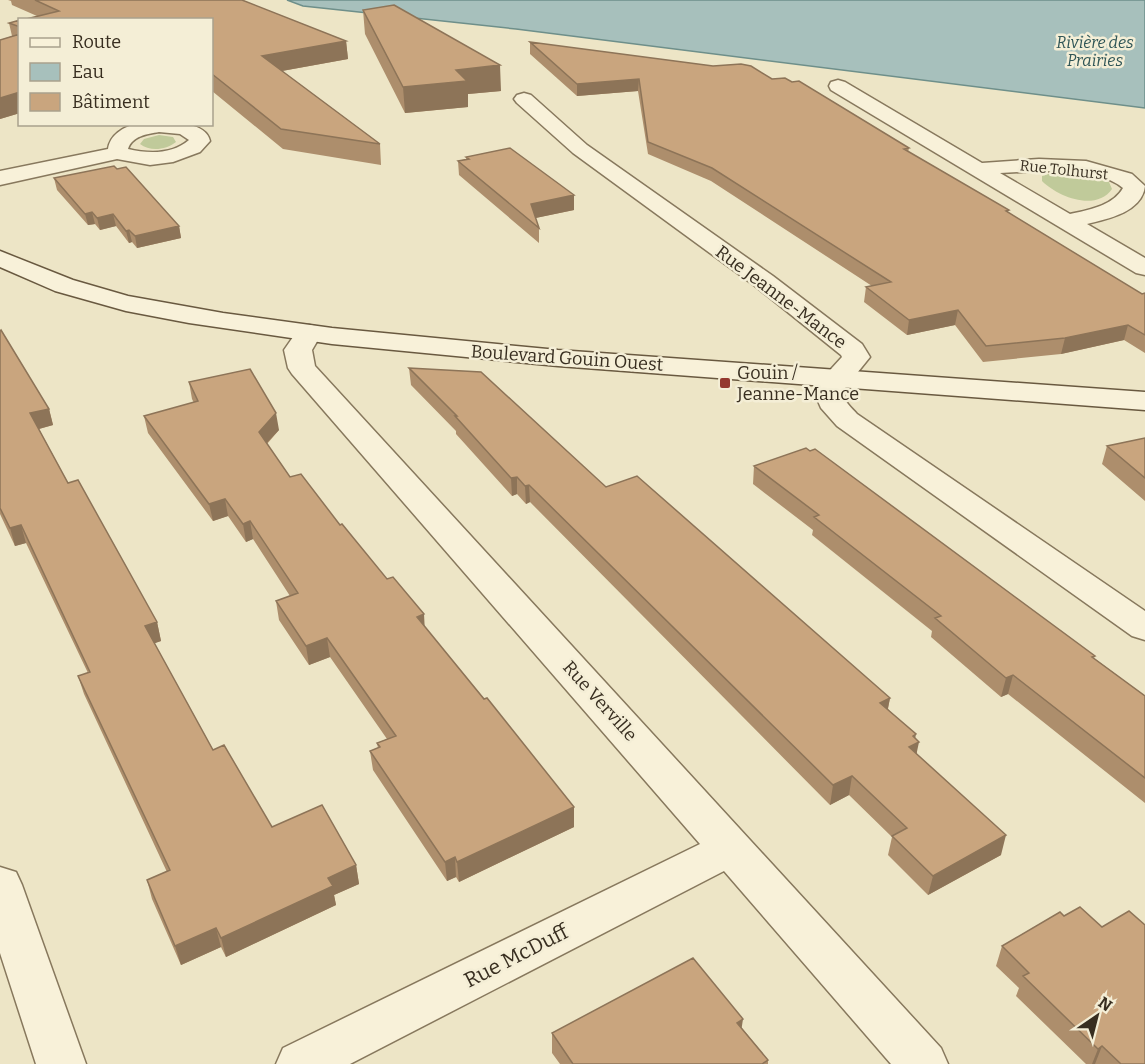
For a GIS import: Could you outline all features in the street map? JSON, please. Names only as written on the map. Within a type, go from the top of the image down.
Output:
[{"type":"street","name":"Rue Tolhurst","points":[[838,86],[982,169],[1145,268]]},
{"type":"street","name":"Rue Jeanne-Mance","points":[[524,99],[580,149],[764,281],[852,350],[856,357],[837,378],[828,395],[832,406],[847,420],[1145,628]]},
{"type":"street","points":[[0,177],[118,153]]},
{"type":"street","name":"Rue Tolhurst","points":[[982,169],[1030,164],[1076,168],[1116,175],[1128,180],[1135,187],[1130,196],[1113,208],[1067,221]]},
{"type":"street","name":"Boulevard Gouin Ouest","points":[[0,258],[60,286],[112,301],[181,315],[309,333],[494,353],[1145,401]]},
{"type":"street","name":"Rue Verville","points":[[309,333],[298,350],[302,368],[923,1064]]},
{"type":"street","name":"Rue McDuff","points":[[301,1064],[731,848]]},
{"type":"street","points":[[0,885],[61,1064]]},
{"type":"green space","points":[[159,135],[173,137],[176,142],[158,149],[144,147],[140,144],[144,139]]},
{"type":"green space","points":[[1052,173],[1088,176],[1109,182],[1112,189],[1097,200],[1077,200],[1057,192],[1042,181],[1042,176]]},
{"type":"water","name":"Rivière des Prairies","points":[[287,0],[1145,0],[1145,108],[516,29],[303,6]]},
{"type":"building","points":[[35,0],[242,0],[346,41],[262,56],[380,144],[281,129],[213,75],[213,18],[30,18],[59,11]]},
{"type":"building","points":[[394,5],[500,65],[456,70],[467,81],[403,87],[363,10]]},
{"type":"building","points":[[18,21],[18,26],[9,23]]},
{"type":"building","points":[[18,35],[18,93],[0,98],[0,40]]},
{"type":"building","points":[[530,42],[713,66],[741,64],[751,66],[772,79],[785,78],[792,82],[799,81],[909,148],[904,149],[1009,210],[1006,211],[1142,294],[1145,293],[1145,335],[1128,325],[1065,338],[986,346],[958,310],[909,320],[866,287],[891,282],[712,168],[648,142],[639,79],[577,84]]},
{"type":"building","points":[[510,148],[574,195],[531,204],[539,228],[458,161],[469,159],[466,157]]},
{"type":"building","points":[[114,166],[117,169],[126,167],[179,226],[135,236],[129,230],[126,231],[113,214],[97,218],[92,212],[85,214],[54,178]]},
{"type":"building","points":[[1,330],[49,409],[30,413],[68,483],[78,480],[157,622],[145,626],[213,750],[224,745],[272,827],[322,805],[356,865],[328,878],[333,886],[221,938],[216,928],[175,946],[147,880],[170,870],[78,676],[90,672],[21,525],[10,528],[0,508]]},
{"type":"building","points":[[409,368],[481,372],[606,487],[637,476],[890,698],[880,703],[916,734],[913,736],[919,742],[909,747],[1006,835],[933,876],[892,836],[907,828],[852,776],[833,785],[529,485],[525,486],[517,477],[511,478],[455,416],[457,416]]},
{"type":"building","points":[[250,369],[276,413],[259,432],[290,477],[301,474],[340,525],[342,524],[387,579],[393,577],[424,614],[417,617],[484,699],[487,698],[574,807],[457,862],[455,857],[445,862],[370,751],[380,747],[377,743],[396,736],[327,638],[306,646],[276,601],[298,593],[250,521],[243,524],[225,499],[209,504],[144,416],[198,401],[189,382]]},
{"type":"building","points":[[1145,438],[1145,478],[1107,446]]},
{"type":"building","points":[[806,448],[810,451],[815,449],[1095,656],[1092,657],[1145,696],[1145,778],[1013,675],[1006,678],[935,618],[941,616],[814,517],[819,515],[754,466]]},
{"type":"building","points":[[1080,907],[1102,927],[1129,911],[1145,925],[1145,1064],[1121,1064],[1102,1046],[1098,1049],[1023,976],[1029,973],[1002,946],[1060,912],[1064,916]]},
{"type":"building","points":[[693,958],[743,1019],[737,1023],[768,1060],[762,1064],[573,1064],[552,1033]]},
{"type":"place","name":"Gouin / Jeanne-Mance","points":[[725,383]]}]
